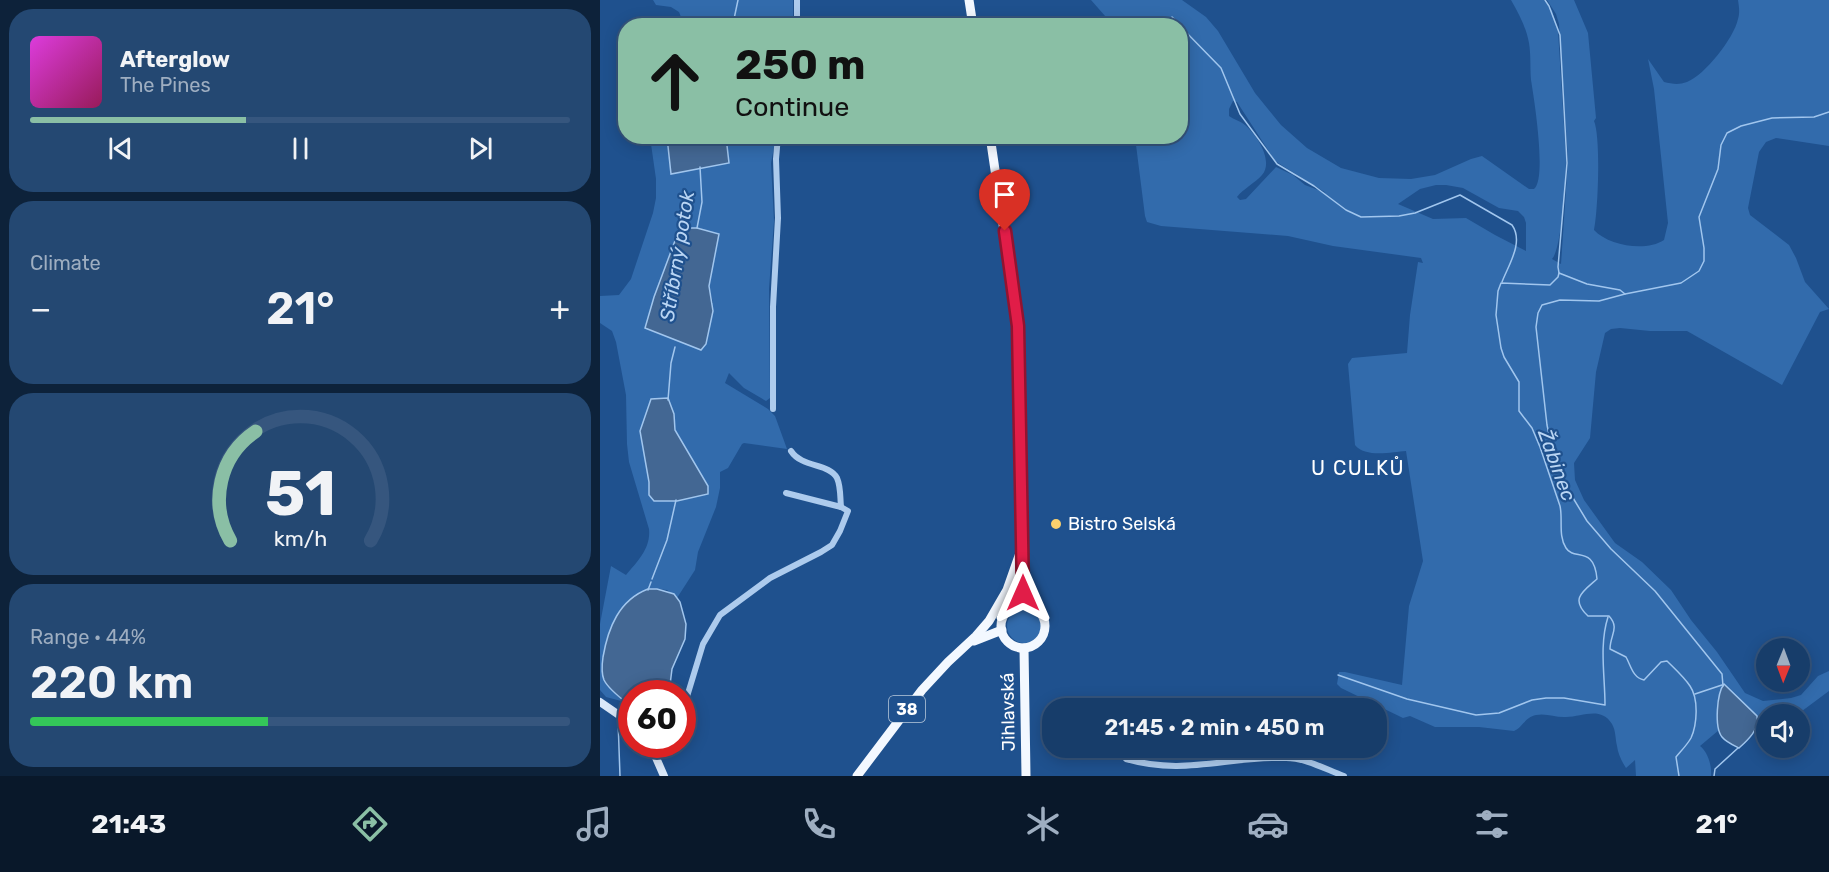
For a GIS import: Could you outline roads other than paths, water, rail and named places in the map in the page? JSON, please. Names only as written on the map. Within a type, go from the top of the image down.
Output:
[{"type":"main road","points":[[969,0],[972,18]]},
{"type":"main road","points":[[991,144],[1016,307],[1020,394],[1023,605]]},
{"type":"main road","points":[[964,647],[981,630],[1002,600],[1015,569],[1022,534]]},
{"type":"main road","points":[[1023,605],[1037,610],[1044,619],[1045,626],[1042,637],[1037,643],[1024,648],[1009,643],[1002,630],[1003,618],[1008,611],[1015,606],[1023,605]]},
{"type":"main road","name":"38","points":[[857,776],[922,690],[948,662],[964,647],[984,636],[1002,630]]},
{"type":"main road","name":"Jihlavská","points":[[1024,648],[1026,776]]},
{"type":"street","points":[[797,0],[797,18]]},
{"type":"street","points":[[773,409],[773,307],[778,218],[777,144]]},
{"type":"street","points":[[791,451],[801,461],[833,472],[839,487],[841,507]]},
{"type":"street","points":[[692,680],[703,644],[713,625],[729,607],[785,569],[832,545],[840,531],[848,511],[841,507],[786,493]]},
{"type":"street","points":[[600,702],[618,714]]},
{"type":"street","points":[[655,758],[664,776]]},
{"type":"street","points":[[1126,759],[1143,767],[1178,770],[1202,769],[1259,758],[1288,758],[1301,760],[1344,776]]},
{"type":"water","points":[[668,144],[727,144],[729,163],[671,174]]},
{"type":"water","points":[[697,228],[719,234],[709,286],[713,311],[706,344],[701,350],[645,328],[679,230]]},
{"type":"water","points":[[668,398],[674,414],[675,430],[708,486],[708,494],[677,501],[654,501],[649,495],[649,482],[640,431],[651,399]]},
{"type":"water","points":[[648,589],[657,589],[674,594],[680,602],[686,624],[685,639],[672,669],[671,680],[618,680],[618,695],[604,680],[603,657],[616,616],[629,600]]},
{"type":"water","points":[[1724,684],[1756,715],[1755,730],[1739,748],[1724,739],[1718,726],[1718,702]]},
{"type":"waterway","name":"Stříbrný potok","points":[[734,18],[738,0]]},
{"type":"waterway","points":[[1545,0],[1560,35],[1567,163],[1559,273]]},
{"type":"waterway","points":[[1188,34],[1221,68],[1240,114],[1277,164],[1314,186],[1346,210],[1361,217],[1399,216],[1415,213],[1460,195],[1512,225],[1516,246],[1502,282]]},
{"type":"waterway","name":"Žabinec","points":[[1679,776],[1676,757],[1691,738],[1695,726],[1696,705],[1693,691],[1685,679],[1667,661],[1661,662],[1644,680],[1637,677],[1626,657],[1610,649],[1614,624],[1609,616],[1588,616],[1580,605],[1580,596],[1597,579],[1595,568],[1588,558],[1570,552],[1564,543],[1561,533],[1560,506],[1532,428],[1519,411],[1519,382],[1501,348],[1496,315],[1498,291],[1501,283],[1550,285],[1559,273],[1587,284],[1620,290],[1625,294],[1681,283],[1699,271],[1704,261],[1699,217],[1718,169],[1721,145],[1727,133],[1741,126],[1772,118],[1814,117],[1829,112]]},
{"type":"waterway","name":"Stříbrný potok","points":[[697,228],[702,202],[700,167]]},
{"type":"waterway","points":[[1625,294],[1599,301],[1560,300],[1542,305],[1538,313],[1536,327],[1547,425],[1553,453],[1567,488],[1587,521],[1611,549],[1655,591],[1722,674],[1723,686]]},
{"type":"waterway","name":"Stříbrný potok","points":[[668,400],[671,363],[675,347]]},
{"type":"waterway","name":"Stříbrný potok","points":[[652,579],[667,540],[676,500]]},
{"type":"waterway","name":"Stříbrný potok","points":[[648,590],[651,582]]},
{"type":"waterway","points":[[1338,675],[1407,699],[1476,715],[1499,713],[1532,700],[1546,698],[1564,698],[1605,705],[1603,650],[1608,617]]},
{"type":"waterway","points":[[1695,694],[1722,685]]},
{"type":"waterway","points":[[1714,776],[1715,769],[1738,748]]},
{"type":"waterway","name":"Stříbrný potok","points":[[619,758],[620,776]]},
{"type":"place","name":"Bistro Selská","points":[[1056,524]]},
{"type":"district","name":"U CULKŮ","points":[[1358,468]]}]
